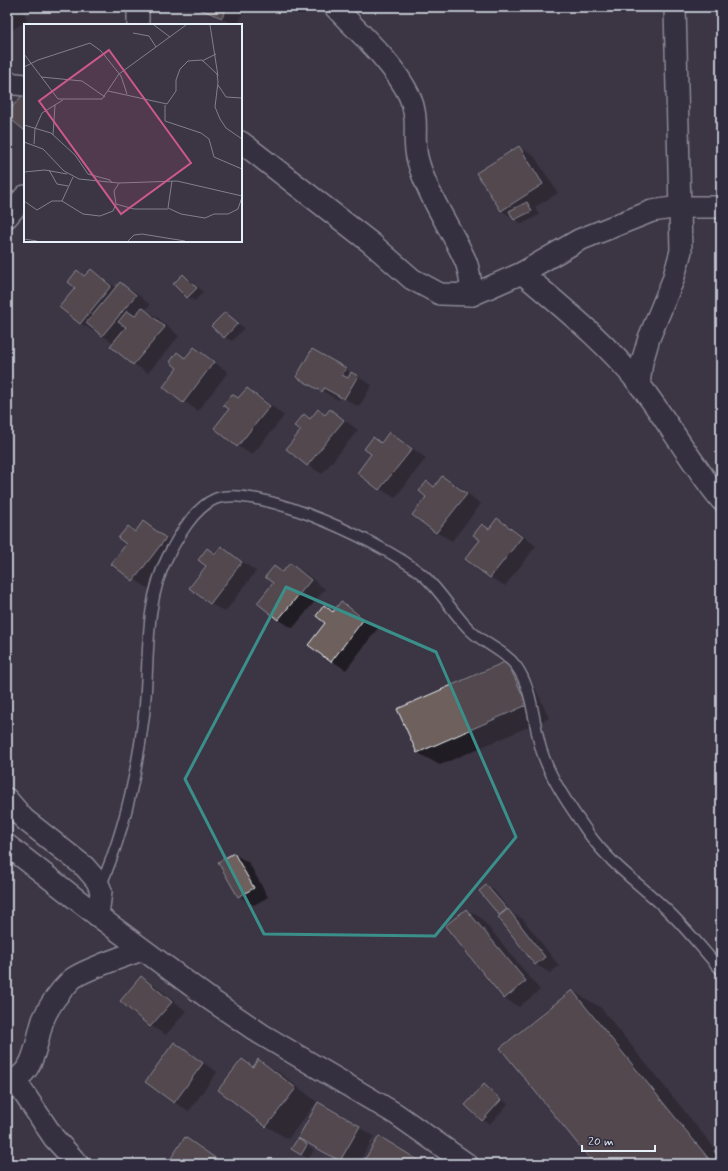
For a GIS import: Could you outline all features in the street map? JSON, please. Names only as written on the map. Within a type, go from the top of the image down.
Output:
[{"type":"street","points":[[138,7],[138,24]]},
{"type":"street","points":[[335,7],[375,49],[409,95],[416,114],[417,159],[430,191],[466,263],[470,276],[472,295]]},
{"type":"street","points":[[639,384],[642,362],[649,338],[673,280],[681,251],[682,233],[679,207],[675,7]]},
{"type":"street","points":[[7,83],[24,85]]},
{"type":"street","points":[[242,143],[371,243],[412,279],[440,294],[472,295],[522,273],[579,240],[652,211],[679,207],[721,207]]},
{"type":"street","points":[[7,218],[24,197]]},
{"type":"street","points":[[522,273],[584,326],[617,359],[639,384],[721,500]]},
{"type":"street","points":[[7,799],[24,819],[85,867],[98,881],[100,887],[98,916]]},
{"type":"street","points":[[7,844],[142,950],[261,1034],[396,1114],[467,1164]]},
{"type":"street","points":[[78,1164],[54,1138],[11,1081],[22,1076],[32,1061],[43,1020],[51,1004],[73,978],[142,950]]},
{"type":"lane","points":[[100,887],[112,860],[118,840],[137,758],[144,715],[151,612],[159,576],[175,543],[199,511],[216,499],[244,496],[270,501],[304,512],[406,562],[427,579],[474,635],[516,665],[523,677],[529,696],[541,749],[546,761],[578,818],[591,837],[612,862],[666,908],[689,932],[721,970]]},
{"type":"highlighted area","points":[[286,587],[436,652],[516,837],[435,936],[264,934],[185,779]]},
{"type":"building","points":[[194,7],[227,7],[222,18]]},
{"type":"building","points":[[24,93],[24,130],[7,116],[7,113]]},
{"type":"building","points":[[519,146],[543,184],[501,211],[476,173]]},
{"type":"building","points":[[7,185],[14,191],[7,200]]},
{"type":"building","points":[[527,202],[532,211],[514,220],[509,211]]},
{"type":"building","points":[[91,269],[111,286],[80,324],[59,307],[75,288],[68,282],[77,270],[84,276]]},
{"type":"building","points":[[183,274],[197,288],[187,298],[173,284]]},
{"type":"building","points":[[120,282],[136,295],[102,336],[86,323]]},
{"type":"building","points":[[142,307],[165,327],[133,365],[110,346],[126,327],[118,322],[127,311],[135,316]]},
{"type":"building","points":[[225,312],[238,323],[224,338],[211,326]]},
{"type":"building","points":[[194,347],[214,362],[183,403],[163,387],[177,368],[170,362],[177,352],[185,358]]},
{"type":"building","points":[[312,349],[346,368],[342,375],[348,378],[351,372],[358,376],[344,399],[324,388],[322,392],[296,377]]},
{"type":"building","points":[[247,388],[270,406],[237,447],[214,428],[229,409],[223,405],[232,394],[238,398]]},
{"type":"building","points":[[318,409],[325,415],[330,409],[344,420],[307,466],[286,449],[301,430],[294,426],[304,414],[310,419]]},
{"type":"building","points":[[389,432],[412,449],[379,490],[357,473],[371,454],[364,449],[373,437],[381,443]]},
{"type":"building","points":[[442,476],[467,494],[436,533],[412,515],[426,497],[419,491],[427,481],[434,487]]},
{"type":"building","points":[[497,518],[522,537],[490,578],[465,559],[480,540],[473,535],[482,524],[489,529]]},
{"type":"building","points":[[143,521],[166,538],[133,581],[111,564],[126,544],[118,538],[128,526],[135,532]]},
{"type":"building","points":[[221,546],[242,562],[210,604],[189,588],[206,566],[198,560],[207,548],[215,554]]},
{"type":"building","points":[[290,563],[311,580],[278,620],[257,603],[273,583],[265,577],[274,566],[282,572]]},
{"type":"building","points":[[341,601],[364,619],[331,662],[308,645],[325,623],[316,616],[324,605],[333,612]]},
{"type":"building","points":[[507,661],[527,705],[417,753],[397,709]]},
{"type":"building","points":[[234,853],[254,888],[238,897],[218,862]]},
{"type":"building","points":[[486,885],[507,909],[499,915],[479,891]]},
{"type":"building","points":[[466,909],[526,981],[504,999],[445,926]]},
{"type":"building","points":[[508,909],[545,957],[535,965],[498,917]]},
{"type":"building","points":[[141,976],[172,1002],[150,1027],[120,1001]]},
{"type":"building","points":[[572,990],[713,1164],[594,1164],[500,1048]]},
{"type":"building","points":[[174,1042],[203,1063],[174,1103],[145,1082]]},
{"type":"building","points":[[242,1059],[253,1067],[258,1059],[296,1088],[266,1127],[218,1090]]},
{"type":"building","points":[[484,1084],[501,1100],[482,1121],[465,1105]]},
{"type":"building","points":[[318,1102],[360,1126],[340,1161],[298,1138]]},
{"type":"building","points":[[379,1136],[423,1163],[423,1164],[362,1164]]},
{"type":"building","points":[[185,1137],[224,1164],[167,1164]]},
{"type":"building","points":[[298,1138],[307,1145],[301,1155],[291,1149]]},
{"type":"building","points":[[721,1145],[721,1161],[714,1151]]}]
